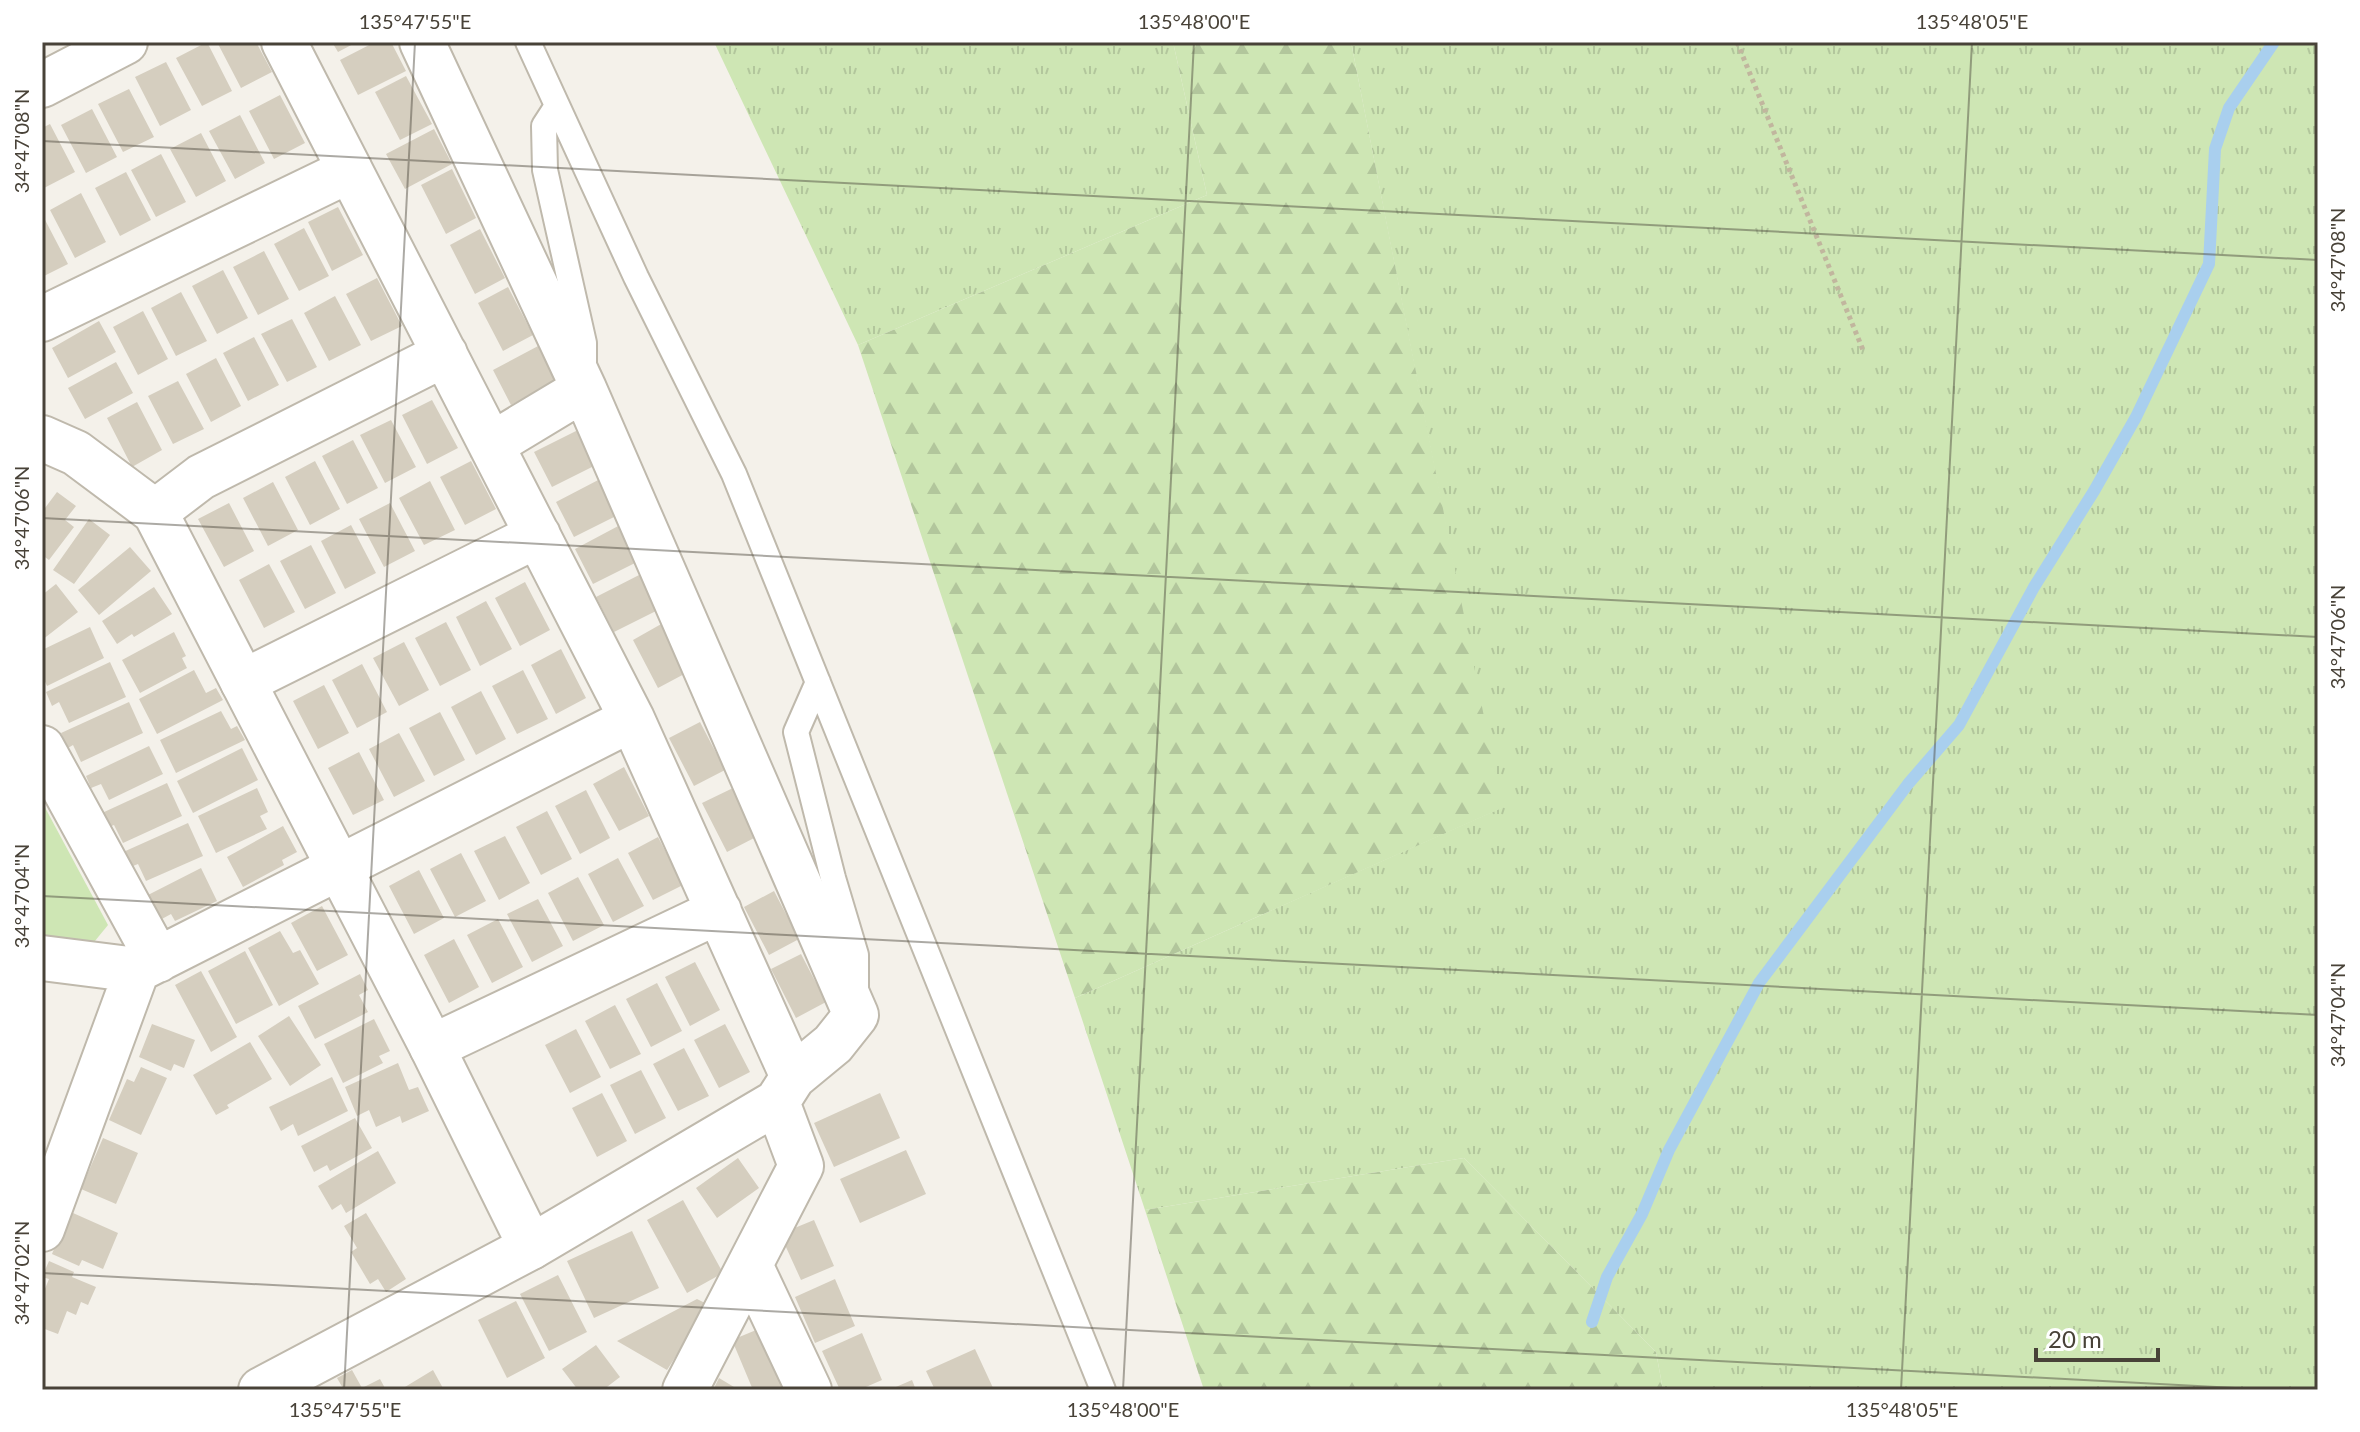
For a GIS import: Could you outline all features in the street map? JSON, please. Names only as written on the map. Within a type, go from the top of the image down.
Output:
[{"type":"street","points":[[42,85],[125,42]]},
{"type":"street","points":[[284,42],[632,719],[719,911],[785,1089],[801,1166],[685,1390]]},
{"type":"street","points":[[261,1390],[531,1247],[785,1089],[833,1044],[856,1015],[584,389],[422,42]]},
{"type":"street","points":[[42,319],[350,170]]},
{"type":"street","points":[[155,512],[201,477],[445,354]]},
{"type":"street","points":[[491,445],[584,389]]},
{"type":"street","points":[[42,438],[76,453],[155,512],[340,867],[531,1247]]},
{"type":"street","points":[[243,682],[538,535]]},
{"type":"street","points":[[42,958],[148,965],[632,719]]},
{"type":"street","points":[[42,748],[148,965],[42,1229]]},
{"type":"street","points":[[432,1047],[719,911]]},
{"type":"street","points":[[750,1265],[809,1390]]},
{"type":"lane","points":[[528,42],[636,277],[734,474],[1103,1390]]},
{"type":"lane","points":[[557,106],[544,126],[545,170],[584,343],[584,389]]},
{"type":"lane","points":[[818,682],[796,732],[856,955],[856,1015]]},
{"type":"path","points":[[1737,42],[1863,350]]},
{"type":"green space","points":[[714,42],[1173,42],[1207,195],[858,345]]},
{"type":"green space","points":[[1173,42],[1351,42],[1502,808],[1075,998],[858,345],[1207,195]]},
{"type":"green space","points":[[1351,42],[2318,42],[2318,1390],[1663,1390],[1656,1352],[1464,1158],[1145,1210],[1075,998],[1501,808]]},
{"type":"green space","points":[[42,802],[108,925],[90,947],[42,940]]},
{"type":"green space","points":[[1464,1158],[1656,1352],[1663,1390],[1204,1390],[1145,1210]]},
{"type":"building","points":[[207,42],[232,91],[202,106],[176,58]]},
{"type":"building","points":[[217,42],[256,42],[272,72],[241,88]]},
{"type":"building","points":[[332,42],[357,42],[338,52]]},
{"type":"building","points":[[375,42],[391,42],[406,71],[358,95],[340,60]]},
{"type":"building","points":[[166,62],[191,110],[160,126],[135,77]]},
{"type":"building","points":[[406,76],[432,124],[400,140],[375,92]]},
{"type":"building","points":[[129,89],[154,137],[123,152],[98,104]]},
{"type":"building","points":[[280,95],[305,143],[274,159],[249,111]]},
{"type":"building","points":[[92,109],[117,157],[86,173],[61,125]]},
{"type":"building","points":[[240,115],[265,163],[235,179],[209,131]]},
{"type":"building","points":[[50,124],[75,172],[44,188],[42,128]]},
{"type":"building","points":[[434,129],[452,164],[405,189],[386,154]]},
{"type":"building","points":[[201,133],[226,181],[196,197],[170,149]]},
{"type":"building","points":[[161,154],[186,202],[156,217],[131,170]]},
{"type":"building","points":[[452,169],[476,218],[446,234],[421,185]]},
{"type":"building","points":[[126,172],[151,220],[120,236],[95,188]]},
{"type":"building","points":[[81,193],[106,242],[75,258],[50,210]]},
{"type":"building","points":[[338,207],[363,255],[332,271],[308,222]]},
{"type":"building","points":[[42,214],[68,264],[42,277]]},
{"type":"building","points":[[304,228],[329,276],[299,291],[274,244]]},
{"type":"building","points":[[480,229],[505,278],[475,294],[450,245]]},
{"type":"building","points":[[264,251],[289,299],[258,315],[233,267]]},
{"type":"building","points":[[223,270],[248,318],[217,334],[192,286]]},
{"type":"building","points":[[377,278],[402,326],[371,341],[346,294]]},
{"type":"building","points":[[508,287],[533,335],[503,351],[478,303]]},
{"type":"building","points":[[181,292],[207,341],[176,356],[151,308]]},
{"type":"building","points":[[335,296],[361,345],[329,361],[304,313]]},
{"type":"building","points":[[143,311],[168,359],[138,375],[113,327]]},
{"type":"building","points":[[292,319],[317,367],[287,382],[261,334]]},
{"type":"building","points":[[99,321],[116,352],[68,378],[52,348]]},
{"type":"building","points":[[254,337],[279,385],[248,401],[223,353]]},
{"type":"building","points":[[540,345],[559,380],[511,405],[493,370]]},
{"type":"building","points":[[216,358],[241,406],[211,422],[186,374]]},
{"type":"building","points":[[116,362],[133,393],[85,419],[68,388]]},
{"type":"building","points":[[178,381],[204,429],[173,444],[148,396]]},
{"type":"building","points":[[432,400],[458,448],[427,464],[402,415]]},
{"type":"building","points":[[137,402],[162,450],[132,467],[107,418]]},
{"type":"building","points":[[391,420],[416,467],[385,483],[360,435]]},
{"type":"building","points":[[582,428],[600,463],[552,487],[534,452]]},
{"type":"building","points":[[353,440],[378,488],[347,504],[322,456]]},
{"type":"building","points":[[315,461],[340,509],[310,525],[285,477]]},
{"type":"building","points":[[471,461],[496,509],[465,525],[440,477]]},
{"type":"building","points":[[604,477],[622,513],[574,537],[556,502]]},
{"type":"building","points":[[430,481],[455,530],[424,545],[399,498]]},
{"type":"building","points":[[273,482],[298,530],[268,546],[243,498]]},
{"type":"building","points":[[57,492],[76,506],[65,520],[74,527],[49,560],[42,555],[42,512]]},
{"type":"building","points":[[229,503],[254,551],[224,567],[198,519]]},
{"type":"building","points":[[390,503],[415,551],[384,567],[359,519]]},
{"type":"building","points":[[89,519],[110,535],[74,584],[53,570]]},
{"type":"building","points":[[622,524],[641,560],[593,584],[575,549]]},
{"type":"building","points":[[351,525],[376,573],[345,589],[321,541]]},
{"type":"building","points":[[311,545],[336,593],[305,609],[280,561]]},
{"type":"building","points":[[130,547],[151,571],[99,615],[78,590]]},
{"type":"building","points":[[269,564],[295,612],[264,628],[239,580]]},
{"type":"building","points":[[643,573],[662,608],[614,632],[596,597]]},
{"type":"building","points":[[525,582],[550,630],[520,646],[495,598]]},
{"type":"building","points":[[56,584],[78,612],[42,640],[42,595]]},
{"type":"building","points":[[154,587],[172,614],[117,644],[102,621]]},
{"type":"building","points":[[486,601],[512,649],[480,666],[456,617]]},
{"type":"building","points":[[446,622],[471,670],[440,686],[415,638]]},
{"type":"building","points":[[663,623],[688,672],[658,688],[633,640]]},
{"type":"building","points":[[90,627],[104,658],[47,686],[42,675],[42,650]]},
{"type":"building","points":[[174,632],[186,656],[182,658],[187,668],[140,693],[122,660]]},
{"type":"building","points":[[404,642],[429,690],[399,706],[373,658]]},
{"type":"building","points":[[561,649],[586,698],[556,714],[531,665]]},
{"type":"building","points":[[110,662],[126,697],[69,723],[59,702],[52,706],[46,692]]},
{"type":"building","points":[[362,664],[387,712],[357,728],[332,680]]},
{"type":"building","points":[[194,670],[206,693],[216,688],[223,700],[157,734],[139,699]]},
{"type":"building","points":[[523,670],[548,719],[517,734],[492,686]]},
{"type":"building","points":[[324,685],[349,733],[318,749],[293,701]]},
{"type":"building","points":[[481,691],[506,739],[476,755],[451,707]]},
{"type":"building","points":[[129,702],[143,733],[81,762],[73,745],[68,748],[61,733]]},
{"type":"building","points":[[221,711],[231,729],[237,726],[245,740],[176,773],[160,740]]},
{"type":"building","points":[[440,712],[465,760],[434,776],[409,728]]},
{"type":"building","points":[[700,722],[725,770],[694,786],[669,738]]},
{"type":"building","points":[[399,733],[425,781],[394,797],[369,749]]},
{"type":"building","points":[[149,746],[163,774],[109,800],[101,784],[91,788],[86,776]]},
{"type":"building","points":[[242,748],[258,780],[193,813],[177,781]]},
{"type":"building","points":[[359,752],[384,800],[353,815],[328,768]]},
{"type":"building","points":[[624,767],[649,816],[619,831],[593,784]]},
{"type":"building","points":[[167,783],[182,816],[123,843],[114,825],[109,827],[102,813]]},
{"type":"building","points":[[257,788],[268,812],[260,816],[267,829],[216,853],[198,816]]},
{"type":"building","points":[[733,788],[758,836],[727,852],[702,803]]},
{"type":"building","points":[[586,790],[610,838],[580,854],[555,806]]},
{"type":"building","points":[[547,811],[572,859],[541,875],[516,827]]},
{"type":"building","points":[[188,823],[203,856],[146,881],[138,864],[128,868],[121,853]]},
{"type":"building","points":[[283,826],[297,852],[282,860],[284,865],[243,887],[227,857]]},
{"type":"building","points":[[505,836],[530,883],[499,900],[474,851]]},
{"type":"building","points":[[658,837],[683,885],[653,900],[628,853]]},
{"type":"building","points":[[461,853],[486,901],[455,917],[430,869]]},
{"type":"building","points":[[618,858],[644,906],[613,922],[588,874]]},
{"type":"building","points":[[201,868],[217,901],[175,921],[171,914],[160,920],[148,895]]},
{"type":"building","points":[[419,870],[444,918],[414,934],[389,886]]},
{"type":"building","points":[[578,877],[604,925],[573,941],[548,893]]},
{"type":"building","points":[[774,891],[799,939],[769,955],[744,907]]},
{"type":"building","points":[[538,899],[563,946],[532,962],[507,914]]},
{"type":"building","points":[[322,906],[348,955],[317,971],[291,923]]},
{"type":"building","points":[[498,919],[523,967],[492,983],[467,935]]},
{"type":"building","points":[[280,931],[293,953],[300,950],[319,984],[279,1006],[248,948]]},
{"type":"building","points":[[454,939],[479,987],[449,1003],[424,955]]},
{"type":"building","points":[[245,951],[273,1005],[236,1024],[208,971]]},
{"type":"building","points":[[801,954],[826,1002],[796,1018],[771,969]]},
{"type":"building","points":[[695,962],[720,1010],[690,1026],[665,977]]},
{"type":"building","points":[[201,971],[237,1037],[211,1052],[175,985]]},
{"type":"building","points":[[360,974],[368,990],[359,995],[368,1012],[315,1039],[298,1006]]},
{"type":"building","points":[[657,983],[682,1031],[651,1047],[626,999]]},
{"type":"building","points":[[615,1005],[641,1054],[610,1069],[585,1021]]},
{"type":"building","points":[[289,1016],[321,1065],[290,1086],[258,1036]]},
{"type":"building","points":[[374,1019],[390,1051],[379,1056],[383,1063],[343,1083],[324,1044]]},
{"type":"building","points":[[152,1024],[195,1040],[184,1068],[174,1064],[171,1071],[139,1057]]},
{"type":"building","points":[[725,1024],[750,1072],[719,1088],[694,1040]]},
{"type":"building","points":[[576,1029],[601,1077],[570,1093],[545,1045]]},
{"type":"building","points":[[250,1042],[272,1079],[227,1105],[229,1108],[216,1115],[193,1075]]},
{"type":"building","points":[[684,1048],[709,1096],[678,1111],[653,1064]]},
{"type":"building","points":[[398,1063],[409,1090],[418,1087],[429,1111],[402,1123],[400,1116],[376,1127],[369,1110],[357,1116],[345,1087]]},
{"type":"building","points":[[141,1067],[167,1078],[141,1135],[109,1120],[127,1079],[134,1082]]},
{"type":"building","points":[[641,1070],[666,1118],[635,1134],[610,1085]]},
{"type":"building","points":[[332,1077],[348,1111],[298,1136],[293,1124],[281,1131],[269,1107]]},
{"type":"building","points":[[602,1093],[627,1141],[597,1157],[572,1108]]},
{"type":"building","points":[[880,1093],[900,1138],[834,1167],[814,1123]]},
{"type":"building","points":[[355,1118],[372,1148],[330,1171],[327,1165],[314,1172],[301,1146]]},
{"type":"building","points":[[103,1138],[138,1153],[116,1204],[81,1189]]},
{"type":"building","points":[[906,1150],[926,1194],[860,1223],[840,1179]]},
{"type":"building","points":[[378,1151],[396,1183],[346,1213],[341,1204],[332,1210],[318,1186]]},
{"type":"building","points":[[738,1158],[759,1188],[717,1218],[696,1188]]},
{"type":"building","points":[[683,1200],[723,1273],[687,1293],[647,1220]]},
{"type":"building","points":[[73,1213],[118,1233],[103,1269],[82,1260],[79,1266],[52,1254]]},
{"type":"building","points":[[366,1213],[406,1279],[386,1292],[378,1279],[370,1284],[351,1252],[357,1248],[344,1226]]},
{"type":"building","points":[[814,1220],[834,1266],[801,1280],[780,1234]]},
{"type":"building","points":[[632,1231],[659,1288],[594,1318],[567,1261]]},
{"type":"building","points":[[49,1261],[74,1272],[72,1277],[96,1287],[88,1305],[81,1302],[76,1315],[67,1311],[58,1334],[42,1328],[42,1296],[49,1279],[42,1277]]},
{"type":"building","points":[[558,1275],[587,1332],[549,1351],[520,1294]]},
{"type":"building","points":[[835,1279],[855,1326],[815,1343],[795,1297]]},
{"type":"building","points":[[697,1299],[709,1305],[667,1370],[617,1341]]},
{"type":"building","points":[[516,1301],[545,1358],[507,1378],[478,1320]]},
{"type":"building","points":[[761,1328],[788,1390],[753,1390],[732,1340]]},
{"type":"building","points":[[862,1333],[882,1380],[859,1390],[840,1390],[822,1351]]},
{"type":"building","points":[[596,1345],[620,1377],[603,1390],[578,1390],[562,1369]]},
{"type":"building","points":[[975,1349],[994,1390],[935,1390],[926,1371]]},
{"type":"building","points":[[352,1370],[362,1388],[380,1379],[386,1390],[344,1390],[337,1378]]},
{"type":"building","points":[[433,1370],[444,1390],[400,1390]]},
{"type":"building","points":[[719,1378],[739,1390],[713,1390]]},
{"type":"building","points":[[912,1380],[916,1390],[889,1390]]},
{"type":"waterway","points":[[1592,1322],[1607,1277],[1642,1214],[1669,1150],[1759,983],[1908,784],[1959,725],[2034,587],[2136,417],[2209,264],[2215,149],[2229,108],[2274,42]]}]
